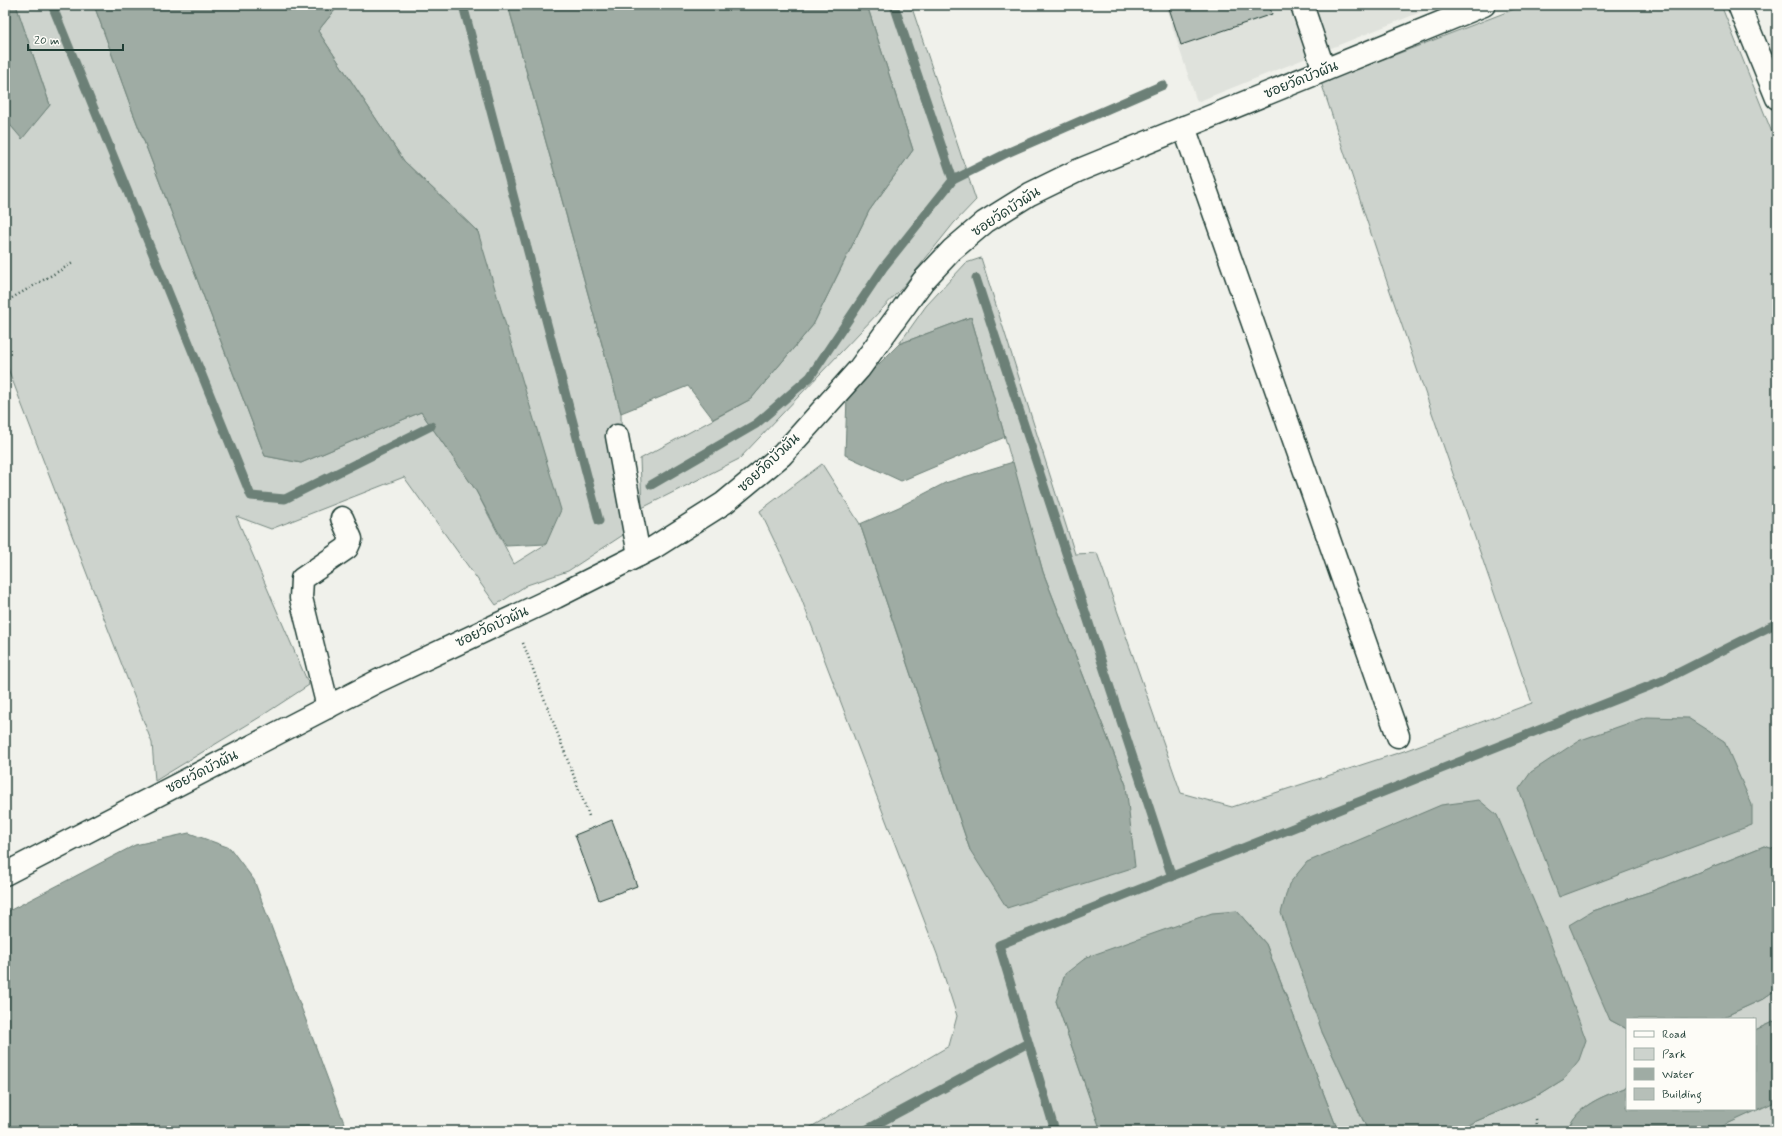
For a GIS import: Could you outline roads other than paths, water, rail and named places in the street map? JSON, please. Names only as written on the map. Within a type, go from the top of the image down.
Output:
[{"type":"street","points":[[1302,5],[1324,70]]},
{"type":"street","name":"ซอยวัดบัวผัน","points":[[5,874],[378,681],[653,548],[724,503],[782,455],[859,369],[923,281],[952,250],[985,222],[1030,194],[1077,171],[1484,5]]},
{"type":"street","points":[[1739,5],[1774,84]]},
{"type":"street","points":[[1184,127],[1398,736]]},
{"type":"street","points":[[617,436],[639,555]]},
{"type":"street","points":[[328,707],[301,598],[302,579],[347,548],[351,539],[342,518]]},
{"type":"water","points":[[5,5],[16,5],[50,105],[22,139],[5,119]]},
{"type":"water","points":[[94,5],[339,5],[318,31],[404,161],[478,232],[561,510],[546,544],[506,546],[475,489],[421,412],[301,463],[265,456],[132,110]]},
{"type":"water","points":[[508,5],[867,5],[913,150],[869,211],[813,325],[751,399],[713,419],[688,386],[621,413]]},
{"type":"water","points":[[971,317],[1005,437],[901,481],[845,455],[847,396],[899,344]]},
{"type":"water","points":[[1013,462],[1043,572],[1126,785],[1135,867],[1007,908],[970,850],[860,524],[899,507],[945,483]]},
{"type":"water","points":[[1646,717],[1688,718],[1724,741],[1752,805],[1752,825],[1559,897],[1519,789],[1531,772],[1578,741]]},
{"type":"water","points":[[1479,800],[1497,815],[1544,925],[1586,1040],[1579,1060],[1564,1079],[1540,1094],[1453,1131],[1368,1131],[1322,1032],[1281,913],[1289,884],[1307,862],[1441,805]]},
{"type":"water","points":[[189,833],[230,848],[254,880],[347,1131],[5,1131],[5,913],[135,845]]},
{"type":"water","points":[[1764,846],[1777,850],[1777,989],[1761,1000],[1721,1018],[1626,1018],[1626,1028],[1610,1020],[1569,925],[1592,911],[1652,891]]},
{"type":"water","points":[[1237,911],[1266,944],[1338,1131],[1101,1131],[1056,1001],[1065,974],[1087,957],[1212,913]]},
{"type":"water","points":[[1777,1020],[1777,1101],[1712,1131],[1567,1131],[1572,1122],[1584,1108],[1600,1098],[1626,1087],[1626,1110],[1756,1110],[1756,1030]]},
{"type":"waterway","points":[[52,5],[251,496],[285,499],[431,426]]},
{"type":"waterway","points":[[463,5],[599,521]]},
{"type":"waterway","points":[[894,5],[953,180]]},
{"type":"waterway","points":[[651,485],[756,424],[810,377],[883,268],[953,180],[1007,153],[1163,85]]},
{"type":"waterway","points":[[976,278],[1172,877]]},
{"type":"waterway","points":[[1055,1131],[999,945],[1662,681],[1777,623]]},
{"type":"waterway","points":[[864,1131],[1028,1043]]}]
